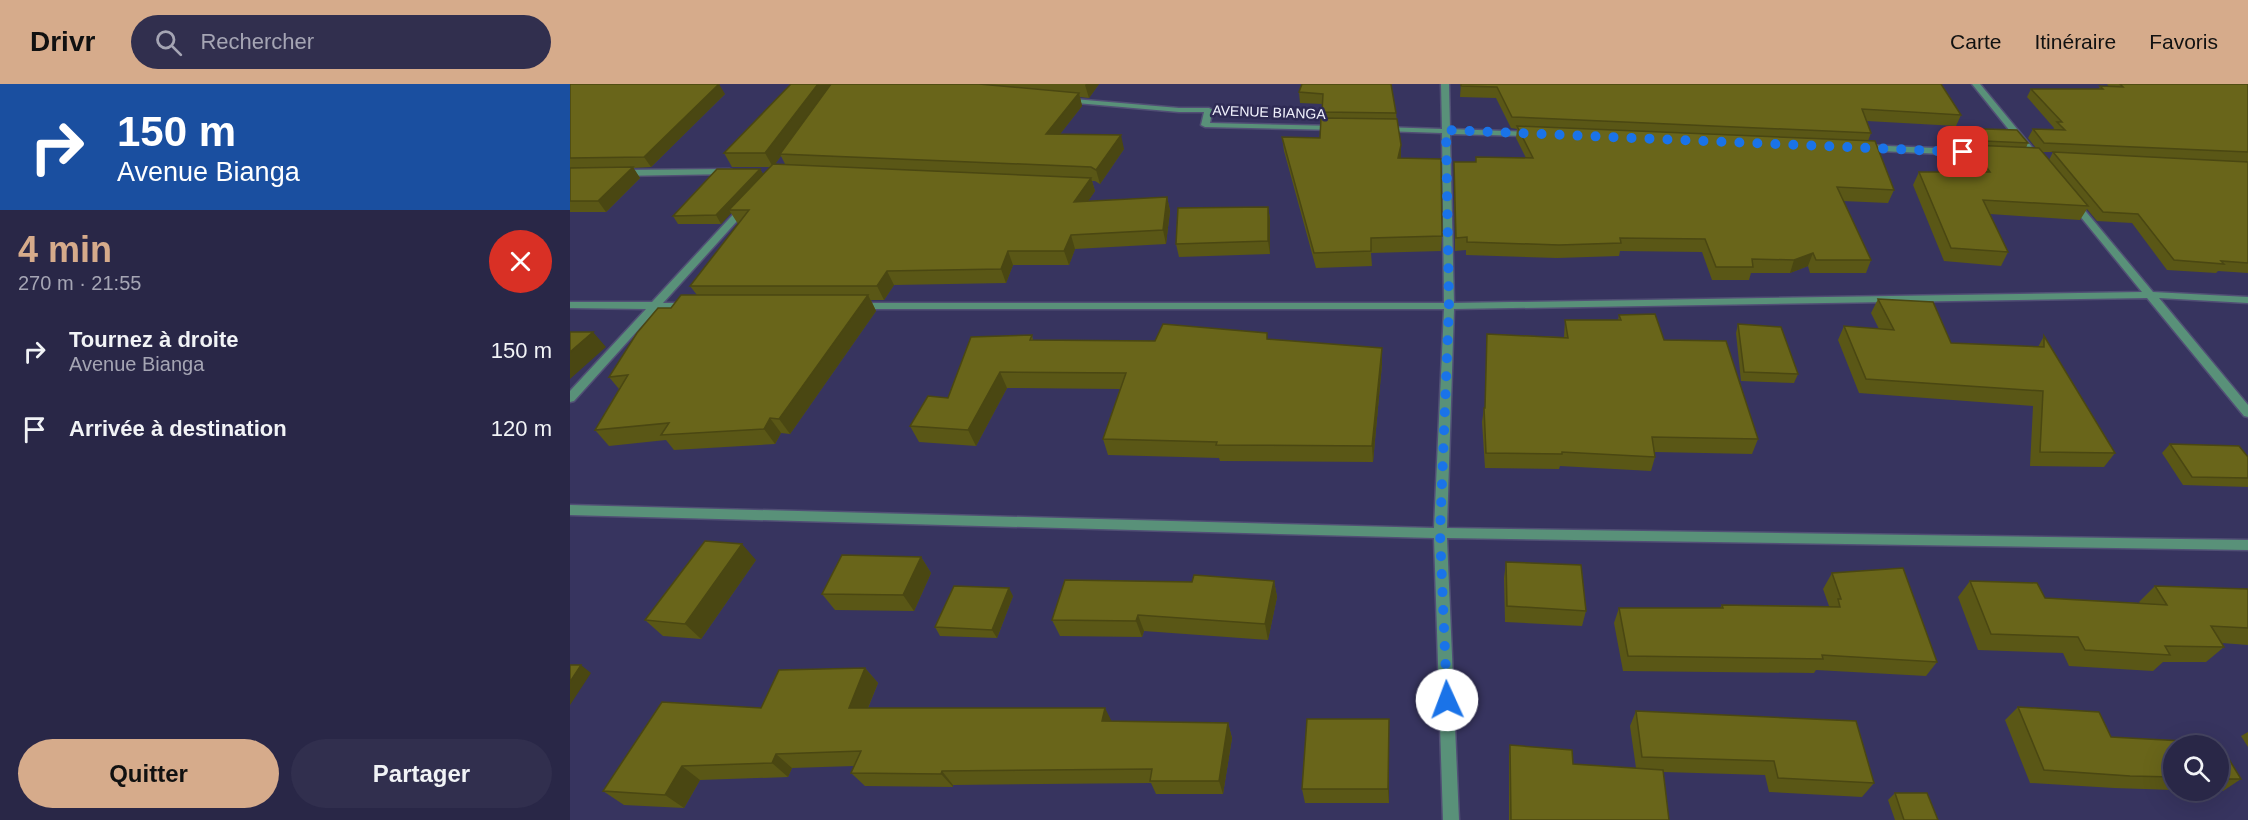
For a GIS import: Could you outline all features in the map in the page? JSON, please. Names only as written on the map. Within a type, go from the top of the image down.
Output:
[{"type":"street","points":[[1445,84],[1449,306],[1440,533],[1451,820]]},
{"type":"street","points":[[1976,84],[2049,172]]},
{"type":"street","name":"AVENUE BIANGA","points":[[1061,100],[1179,110],[1209,110],[1205,125],[1343,128]]},
{"type":"street","points":[[1377,129],[1540,134]]},
{"type":"street","points":[[1857,148],[1998,154]]},
{"type":"street","points":[[2022,154],[2046,156]]},
{"type":"street","points":[[604,173],[742,172]]},
{"type":"street","points":[[570,398],[754,197]]},
{"type":"street","points":[[2071,199],[2248,413]]},
{"type":"street","points":[[843,306],[1449,306],[2152,295],[2248,300]]},
{"type":"street","points":[[570,305],[700,306]]},
{"type":"street","points":[[570,510],[1440,533],[2248,544]]},
{"type":"building","points":[[570,84],[719,84],[644,157],[570,158]]},
{"type":"building","points":[[791,84],[818,84],[765,153],[724,153]]},
{"type":"building","points":[[831,84],[979,84],[1079,93],[1046,134],[1121,135],[1096,170],[1091,167],[780,154]]},
{"type":"building","points":[[1302,84],[1391,84],[1396,113],[1322,112],[1323,94],[1299,92]]},
{"type":"building","points":[[1461,84],[1941,84],[1961,115],[1862,109],[1871,133],[1512,117],[1497,87],[1461,86]]},
{"type":"building","points":[[2120,84],[2248,84],[2248,152],[2044,143],[2033,129],[2065,130],[2057,122],[2062,122],[2031,89],[2123,87]]},
{"type":"building","points":[[1321,118],[1397,119],[1401,145],[1398,158],[1441,159],[1442,236],[1371,238],[1371,251],[1314,253],[1282,137],[1320,138]]},
{"type":"building","points":[[1517,126],[1875,141],[1894,190],[1837,187],[1871,260],[1816,260],[1813,253],[1794,260],[1752,259],[1753,267],[1716,267],[1705,239],[1620,238],[1621,243],[1559,245],[1467,242],[1467,237],[1456,238],[1454,162],[1476,162],[1476,157],[1533,158]]},
{"type":"building","points":[[1953,128],[2017,130],[2028,143],[1962,140]]},
{"type":"building","points":[[1971,145],[2039,148],[2088,206],[1983,200],[2008,252],[1951,248],[1919,172],[1990,172]]},
{"type":"building","points":[[2053,152],[2248,162],[2248,263],[2221,261],[2224,264],[2174,260],[2138,214],[2103,212]]},
{"type":"building","points":[[773,164],[1091,178],[1074,202],[1167,197],[1163,230],[1071,235],[1064,251],[1008,251],[1001,269],[887,271],[877,286],[690,286],[749,210],[729,210]]},
{"type":"building","points":[[633,167],[598,201],[570,201],[570,168]]},
{"type":"building","points":[[717,169],[760,169],[716,215],[673,216]]},
{"type":"building","points":[[1268,207],[1268,241],[1176,244],[1178,208]]},
{"type":"building","points":[[681,295],[868,295],[779,419],[770,418],[764,429],[661,435],[669,423],[595,430],[628,375],[609,377],[637,333],[658,308],[671,308]]},
{"type":"building","points":[[1878,299],[1933,302],[1951,343],[2044,347],[2044,336],[2115,453],[2040,452],[2043,391],[1866,379],[1844,326],[1894,330]]},
{"type":"building","points":[[1655,314],[1664,340],[1726,341],[1758,439],[1652,437],[1655,457],[1562,452],[1562,454],[1486,453],[1484,408],[1487,334],[1568,338],[1565,320],[1621,320],[1619,315]]},
{"type":"building","points":[[1163,324],[1267,333],[1267,339],[1382,348],[1372,446],[1216,445],[1217,442],[1103,439],[1126,373],[1000,372],[968,430],[910,426],[928,396],[948,398],[971,337],[1032,335],[1030,340],[1155,341]]},
{"type":"building","points":[[1738,324],[1781,327],[1798,374],[1744,372]]},
{"type":"building","points":[[570,332],[593,332],[570,352]]},
{"type":"building","points":[[2170,444],[2239,446],[2248,457],[2248,478],[2192,477]]},
{"type":"building","points":[[705,541],[742,544],[685,624],[645,620]]},
{"type":"building","points":[[842,555],[921,557],[903,595],[822,594]]},
{"type":"building","points":[[1506,562],[1581,565],[1586,611],[1507,606]]},
{"type":"building","points":[[1903,568],[1937,662],[1822,655],[1823,659],[1628,656],[1619,608],[1723,608],[1722,605],[1840,607],[1838,599],[1841,599],[1832,573]]},
{"type":"building","points":[[1194,575],[1274,581],[1265,624],[1138,615],[1136,621],[1052,620],[1065,580],[1192,582]]},
{"type":"building","points":[[1970,581],[2037,583],[2045,598],[2167,605],[2155,586],[2248,589],[2248,628],[2211,626],[2224,647],[2165,646],[2170,655],[2085,650],[2078,637],[1991,634]]},
{"type":"building","points":[[954,586],[1009,588],[992,630],[935,627]]},
{"type":"building","points":[[570,665],[581,665],[570,682]]},
{"type":"building","points":[[865,668],[849,708],[1105,708],[1102,721],[1228,723],[1219,781],[1150,781],[1152,769],[942,771],[941,774],[851,773],[861,751],[776,754],[772,763],[682,766],[665,795],[603,791],[662,702],[761,708],[779,670]]},
{"type":"building","points":[[2018,707],[2099,712],[2111,737],[2163,740],[2163,777],[2044,770]]},
{"type":"building","points":[[1636,711],[1856,721],[1874,783],[1778,778],[1774,761],[1642,757]]},
{"type":"building","points":[[1307,719],[1389,719],[1388,789],[1302,789]]},
{"type":"building","points":[[1510,745],[1572,750],[1573,764],[1663,770],[1669,820],[1511,820]]},
{"type":"building","points":[[2229,759],[2241,779],[2229,779]]},
{"type":"building","points":[[1895,793],[1927,793],[1938,820],[1904,820]]},
{"type":"route","points":[[1447,700],[1440,533],[1449,306],[1446,130],[1963,152]]}]
